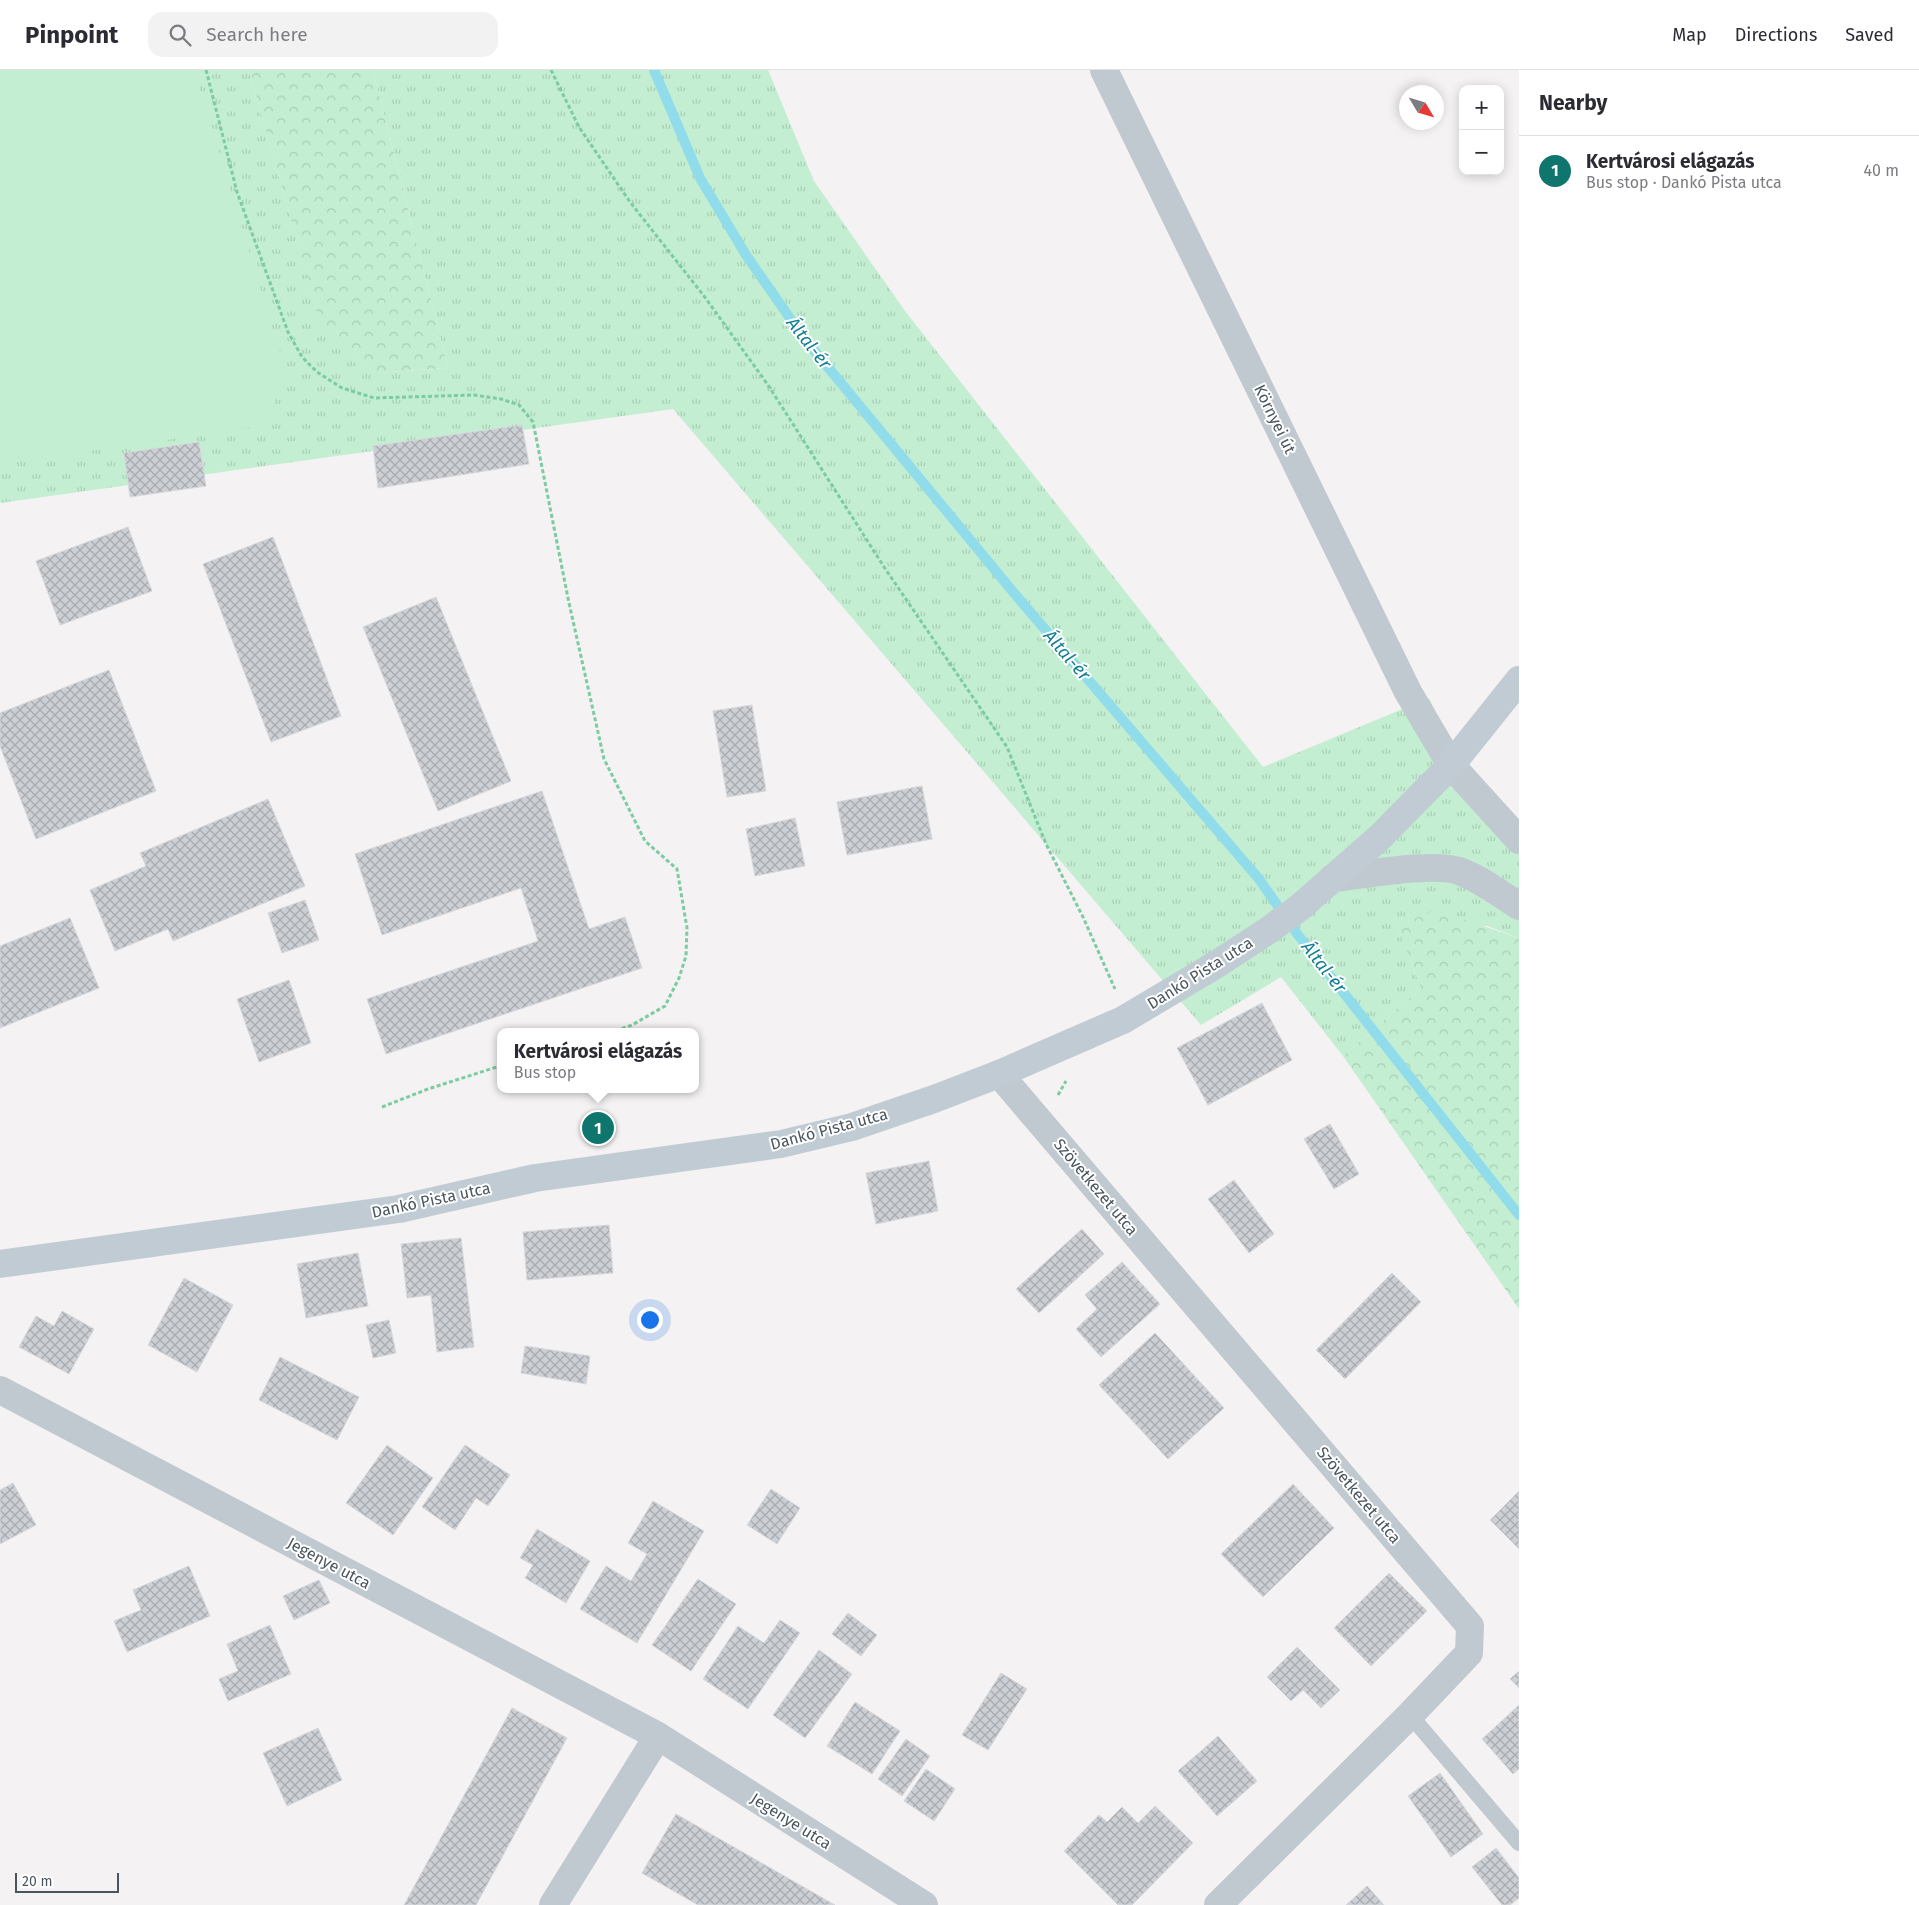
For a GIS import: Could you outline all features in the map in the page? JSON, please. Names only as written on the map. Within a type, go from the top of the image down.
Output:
[{"type":"street","name":"Környei út","points":[[1104,70],[1408,692],[1452,765],[1519,840]]},
{"type":"street","name":"Dankó Pista utca","points":[[0,1264],[399,1209],[535,1178],[781,1144],[852,1127],[934,1099],[999,1074],[1123,1020],[1217,964],[1266,932],[1299,908],[1380,837],[1452,765],[1519,680]]},
{"type":"street","points":[[1333,878],[1430,868],[1458,871],[1485,884],[1519,906]]},
{"type":"street","name":"Szövetkezet utca","points":[[999,1074],[1470,1626],[1469,1653],[1410,1715],[1218,1905]]},
{"type":"street","name":"Jegenye utca","points":[[0,1390],[658,1736],[924,1905]]},
{"type":"street","points":[[553,1905],[658,1736]]},
{"type":"lane","points":[[1410,1715],[1519,1843]]},
{"type":"path","points":[[206,70],[237,192],[288,332],[307,362],[316,372],[342,388],[374,398],[474,394],[501,399],[519,405],[533,422],[569,602],[604,759],[645,841],[676,869],[687,928],[686,956],[679,978],[664,1006],[623,1028]]},
{"type":"path","points":[[551,70],[579,126],[625,195],[704,296],[768,385],[886,570],[1007,747],[1046,844],[1083,917],[1120,1000],[1123,1020]]},
{"type":"path","points":[[382,1107],[428,1089],[497,1067]]},
{"type":"green space","points":[[0,70],[249,70],[321,326],[375,373],[448,368],[373,70],[768,70],[814,181],[905,311],[1263,767],[1429,698],[1467,780],[1519,833],[1519,938],[1487,926],[1397,926],[1421,988],[1343,1056],[1281,977],[1201,1025],[673,409],[0,503]]},
{"type":"green space","points":[[0,70],[194,70],[284,365],[269,425],[0,464]]},
{"type":"green space","points":[[249,70],[373,70],[448,368],[375,373],[321,327]]},
{"type":"green space","points":[[1435,910],[1519,938],[1519,1309],[1343,1056],[1421,988],[1397,926]]},
{"type":"building","points":[[522,425],[529,464],[378,488],[373,446]]},
{"type":"building","points":[[199,442],[206,486],[130,497],[124,453]]},
{"type":"building","points":[[128,527],[152,591],[60,625],[36,561]]},
{"type":"building","points":[[273,537],[341,716],[271,742],[203,564]]},
{"type":"building","points":[[436,597],[511,781],[438,811],[363,627]]},
{"type":"building","points":[[109,670],[156,791],[36,839],[0,746],[0,713]]},
{"type":"building","points":[[752,705],[766,791],[727,797],[713,711]]},
{"type":"building","points":[[922,786],[932,839],[847,855],[837,802]]},
{"type":"building","points":[[542,791],[589,929],[625,917],[642,968],[386,1054],[367,999],[538,941],[521,888],[382,935],[355,854]]},
{"type":"building","points":[[268,799],[305,886],[173,941],[168,929],[115,951],[90,890],[146,866],[140,853]]},
{"type":"building","points":[[795,818],[805,866],[755,876],[746,829]]},
{"type":"building","points":[[305,900],[319,940],[282,953],[268,913]]},
{"type":"building","points":[[70,918],[99,988],[0,1028],[0,946]]},
{"type":"building","points":[[289,980],[311,1043],[259,1062],[237,999]]},
{"type":"building","points":[[1262,1003],[1292,1060],[1208,1105],[1177,1048]]},
{"type":"building","points":[[1330,1124],[1359,1174],[1334,1189],[1304,1139]]},
{"type":"building","points":[[929,1161],[938,1211],[876,1224],[866,1173]]},
{"type":"building","points":[[1234,1180],[1274,1234],[1249,1253],[1208,1199]]},
{"type":"building","points":[[609,1225],[613,1273],[527,1280],[523,1232]]},
{"type":"building","points":[[1082,1229],[1104,1254],[1039,1313],[1016,1289]]},
{"type":"building","points":[[461,1238],[474,1347],[437,1352],[431,1295],[407,1298],[401,1244]]},
{"type":"building","points":[[358,1253],[368,1306],[306,1318],[297,1264]]},
{"type":"building","points":[[1122,1262],[1160,1304],[1101,1357],[1076,1329],[1097,1309],[1085,1295]]},
{"type":"building","points":[[1392,1273],[1421,1302],[1345,1379],[1316,1350]]},
{"type":"building","points":[[184,1278],[233,1305],[197,1372],[148,1345]]},
{"type":"building","points":[[62,1311],[94,1329],[69,1374],[19,1347],[36,1316],[54,1326]]},
{"type":"building","points":[[389,1320],[396,1353],[373,1358],[366,1325]]},
{"type":"building","points":[[1155,1333],[1224,1408],[1168,1459],[1099,1385]]},
{"type":"building","points":[[525,1346],[590,1356],[586,1384],[521,1373]]},
{"type":"building","points":[[280,1357],[359,1397],[337,1440],[259,1400]]},
{"type":"building","points":[[387,1445],[433,1478],[393,1535],[346,1503]]},
{"type":"building","points":[[465,1445],[510,1475],[488,1506],[476,1498],[455,1530],[422,1507]]},
{"type":"building","points":[[13,1483],[36,1525],[0,1544],[0,1490]]},
{"type":"building","points":[[1293,1484],[1334,1528],[1263,1597],[1221,1554]]},
{"type":"building","points":[[771,1489],[800,1508],[777,1544],[747,1525]]},
{"type":"building","points":[[1519,1491],[1519,1549],[1490,1520]]},
{"type":"building","points":[[653,1501],[704,1531],[637,1643],[580,1609],[606,1566],[631,1581],[647,1554],[628,1543]]},
{"type":"building","points":[[537,1529],[590,1561],[566,1603],[525,1578],[533,1565],[520,1558]]},
{"type":"building","points":[[189,1566],[210,1616],[127,1652],[114,1621],[141,1610],[133,1590]]},
{"type":"building","points":[[1389,1573],[1427,1611],[1371,1666],[1334,1628]]},
{"type":"building","points":[[698,1579],[736,1604],[691,1671],[652,1645]]},
{"type":"building","points":[[319,1580],[330,1603],[294,1620],[283,1596]]},
{"type":"building","points":[[848,1613],[877,1635],[861,1656],[832,1634]]},
{"type":"building","points":[[780,1620],[800,1633],[748,1709],[703,1679],[738,1626],[764,1643]]},
{"type":"building","points":[[270,1625],[291,1674],[228,1701],[219,1679],[238,1671],[227,1644]]},
{"type":"building","points":[[1297,1647],[1340,1690],[1321,1708],[1303,1690],[1291,1701],[1267,1677]]},
{"type":"building","points":[[819,1650],[852,1674],[805,1738],[773,1715]]},
{"type":"building","points":[[1519,1671],[1519,1688],[1510,1679]]},
{"type":"building","points":[[1001,1673],[1027,1689],[988,1750],[962,1735]]},
{"type":"building","points":[[855,1702],[900,1731],[872,1774],[827,1746]]},
{"type":"building","points":[[1519,1705],[1519,1769],[1513,1774],[1482,1739]]},
{"type":"building","points":[[512,1708],[567,1738],[476,1905],[404,1905]]},
{"type":"building","points":[[318,1728],[342,1780],[287,1806],[263,1753]]},
{"type":"building","points":[[1218,1736],[1257,1781],[1217,1816],[1178,1771]]},
{"type":"building","points":[[906,1739],[930,1756],[902,1796],[878,1779]]},
{"type":"building","points":[[926,1769],[955,1789],[934,1821],[904,1801]]},
{"type":"building","points":[[1440,1773],[1483,1834],[1451,1857],[1408,1796]]},
{"type":"building","points":[[1155,1806],[1193,1843],[1132,1905],[1118,1905],[1064,1851],[1099,1815],[1107,1822],[1122,1807],[1138,1823]]},
{"type":"building","points":[[676,1814],[835,1905],[698,1905],[642,1873]]},
{"type":"building","points":[[1496,1848],[1519,1878],[1519,1898],[1510,1905],[1502,1905],[1472,1867]]},
{"type":"building","points":[[1367,1886],[1384,1905],[1346,1905]]},
{"type":"waterway","name":"Által-ér","points":[[654,70],[700,178],[746,255],[803,337],[1019,599],[1259,879],[1298,935],[1519,1215]]},
{"type":"place","name":"Kertvárosi elágazás","points":[[598,1128]]}]
